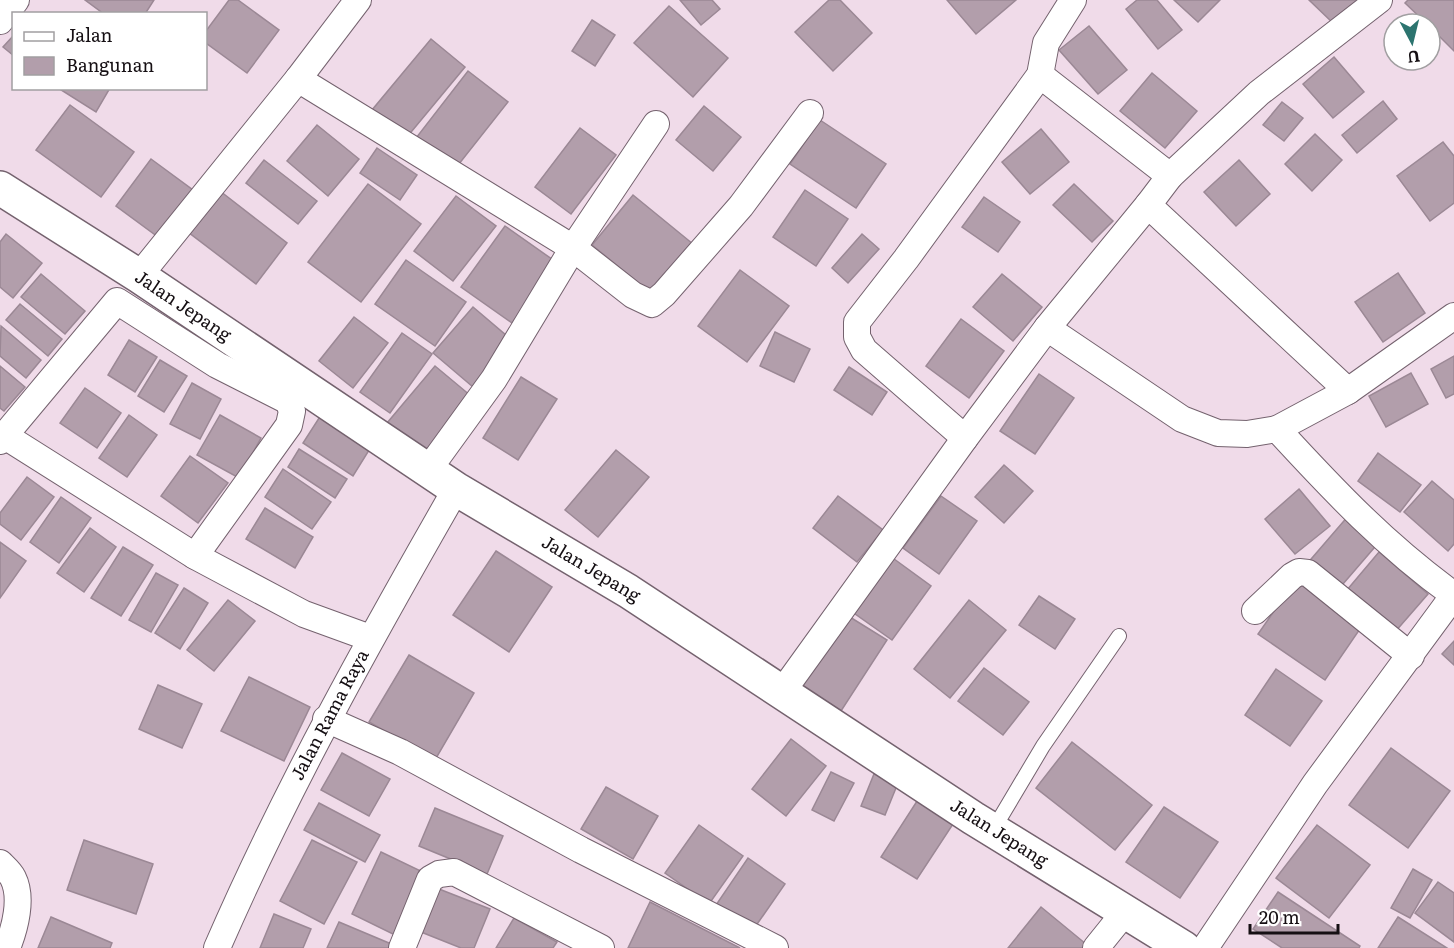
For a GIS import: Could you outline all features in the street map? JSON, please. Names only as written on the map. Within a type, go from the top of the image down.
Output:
[{"type":"street","points":[[0,21],[16,0]]},
{"type":"street","points":[[139,276],[298,79],[358,0]]},
{"type":"street","points":[[965,438],[864,350],[857,337],[856,322],[906,259],[1040,75],[1046,43],[1073,0]]},
{"type":"street","points":[[782,692],[1047,328],[1170,176],[1259,93],[1379,0]]},
{"type":"street","points":[[1040,75],[1170,176]]},
{"type":"street","points":[[298,79],[573,248],[633,295],[652,304],[664,294],[741,206],[810,113]]},
{"type":"street","points":[[428,470],[494,379],[573,248],[657,123]]},
{"type":"street","name":"Jalan Jepang","points":[[0,188],[139,276],[456,489],[628,591],[993,830],[1184,948]]},
{"type":"street","points":[[1148,205],[1348,391]]},
{"type":"street","points":[[195,556],[289,425],[292,411],[288,401],[217,364],[117,301],[2,439],[195,556],[304,614],[370,638]]},
{"type":"street","points":[[1047,328],[1182,419],[1218,433],[1247,434],[1277,429],[1348,391],[1454,316]]},
{"type":"street","points":[[1205,948],[1315,784],[1454,595],[1406,561],[1277,429]]},
{"type":"street","name":"Jalan Rama Raya","points":[[217,948],[258,855],[326,719],[456,489]]},
{"type":"street","points":[[1255,611],[1292,576],[1299,572],[1308,573],[1411,656]]},
{"type":"street","points":[[304,614],[357,661]]},
{"type":"street","points":[[326,719],[400,752],[581,850],[776,948]]},
{"type":"street","points":[[0,863],[13,878],[17,897],[15,929],[7,948]]},
{"type":"street","points":[[402,948],[430,879],[454,872],[601,948]]},
{"type":"street","points":[[1096,948],[1125,912]]},
{"type":"lane","points":[[993,830],[1043,746],[1119,636]]},
{"type":"building","points":[[85,0],[154,0],[146,12],[101,12]]},
{"type":"building","points":[[229,0],[238,0],[279,30],[247,73],[207,44],[207,30]]},
{"type":"building","points":[[680,0],[712,0],[720,9],[701,25]]},
{"type":"building","points":[[829,0],[840,0],[872,33],[833,71],[795,32]]},
{"type":"building","points":[[947,0],[1016,0],[976,34]]},
{"type":"building","points":[[1137,0],[1157,0],[1182,30],[1158,49],[1126,9]]},
{"type":"building","points":[[1174,0],[1220,0],[1198,22]]},
{"type":"building","points":[[1309,0],[1360,0],[1335,25]]},
{"type":"building","points":[[1408,0],[1454,0],[1454,51],[1442,39],[1442,12],[1414,12],[1405,3]]},
{"type":"building","points":[[669,6],[728,58],[693,97],[634,43]]},
{"type":"building","points":[[592,20],[615,35],[595,66],[572,51]]},
{"type":"building","points":[[1089,26],[1127,70],[1098,94],[1059,50]]},
{"type":"building","points":[[12,37],[12,54],[3,47]]},
{"type":"building","points":[[431,39],[465,67],[407,137],[372,110]]},
{"type":"building","points":[[1334,57],[1364,92],[1333,118],[1303,84]]},
{"type":"building","points":[[468,71],[508,102],[455,169],[416,138]]},
{"type":"building","points":[[1152,73],[1197,111],[1165,148],[1120,111]]},
{"type":"building","points":[[61,90],[109,90],[96,112]]},
{"type":"building","points":[[1383,101],[1397,119],[1357,153],[1342,135]]},
{"type":"building","points":[[1282,102],[1303,118],[1284,141],[1263,125]]},
{"type":"building","points":[[70,105],[134,152],[101,197],[36,150]]},
{"type":"building","points":[[704,106],[741,137],[713,171],[676,140]]},
{"type":"building","points":[[820,120],[886,164],[856,208],[790,164]]},
{"type":"building","points":[[317,125],[359,159],[328,196],[287,161]]},
{"type":"building","points":[[580,128],[616,155],[571,214],[535,187]]},
{"type":"building","points":[[1041,129],[1069,162],[1030,194],[1002,162]]},
{"type":"building","points":[[1315,134],[1342,160],[1312,191],[1285,164]]},
{"type":"building","points":[[1443,142],[1454,156],[1454,203],[1430,221],[1397,176]]},
{"type":"building","points":[[377,148],[417,175],[400,200],[360,173]]},
{"type":"building","points":[[151,159],[193,190],[158,237],[116,206]]},
{"type":"building","points":[[264,160],[317,201],[298,224],[246,183]]},
{"type":"building","points":[[1239,160],[1270,194],[1236,226],[1204,192]]},
{"type":"building","points":[[368,184],[421,224],[361,302],[308,262]]},
{"type":"building","points":[[1074,184],[1113,221],[1092,242],[1053,205]]},
{"type":"building","points":[[805,190],[848,219],[816,266],[773,237]]},
{"type":"building","points":[[220,191],[287,243],[256,284],[188,232]]},
{"type":"building","points":[[633,195],[693,244],[652,294],[592,245]]},
{"type":"building","points":[[456,196],[496,226],[453,281],[414,251]]},
{"type":"building","points":[[984,197],[1020,222],[998,252],[962,227]]},
{"type":"building","points":[[505,226],[556,262],[512,323],[461,287]]},
{"type":"building","points":[[6,234],[42,263],[13,298],[0,287],[0,242]]},
{"type":"building","points":[[862,234],[879,249],[848,283],[832,268]]},
{"type":"building","points":[[406,260],[466,302],[435,346],[375,304]]},
{"type":"building","points":[[740,270],[789,306],[747,362],[698,326]]},
{"type":"building","points":[[1398,273],[1425,313],[1383,342],[1355,302]]},
{"type":"building","points":[[41,274],[85,311],[65,334],[21,297]]},
{"type":"building","points":[[1002,274],[1042,307],[1013,341],[973,307]]},
{"type":"building","points":[[20,304],[62,339],[48,356],[6,320]]},
{"type":"building","points":[[473,307],[513,341],[473,387],[433,353]]},
{"type":"building","points":[[354,317],[388,343],[353,388],[319,361]]},
{"type":"building","points":[[961,319],[1004,351],[969,398],[926,366]]},
{"type":"building","points":[[1,326],[41,360],[26,378],[0,356]]},
{"type":"building","points":[[775,332],[810,349],[794,382],[760,366]]},
{"type":"building","points":[[402,333],[432,354],[390,413],[360,392]]},
{"type":"building","points":[[129,340],[157,357],[135,392],[108,375]]},
{"type":"building","points":[[1454,356],[1454,394],[1446,398],[1431,369]]},
{"type":"building","points":[[160,360],[187,376],[164,412],[138,396]]},
{"type":"building","points":[[0,366],[25,387],[4,411],[0,408]]},
{"type":"building","points":[[435,366],[477,401],[429,458],[387,423]]},
{"type":"building","points":[[849,367],[887,392],[872,415],[834,390]]},
{"type":"building","points":[[1411,373],[1428,404],[1386,427],[1369,396]]},
{"type":"building","points":[[1039,374],[1074,398],[1035,454],[1000,431]]},
{"type":"building","points":[[521,377],[557,399],[518,460],[483,438]]},
{"type":"building","points":[[192,383],[221,399],[200,439],[170,424]]},
{"type":"building","points":[[85,388],[121,413],[97,448],[60,423]]},
{"type":"building","points":[[129,415],[157,435],[127,477],[99,458]]},
{"type":"building","points":[[220,415],[261,438],[239,478],[197,455]]},
{"type":"building","points":[[321,415],[371,447],[353,476],[303,443]]},
{"type":"building","points":[[299,449],[347,479],[335,498],[288,467]]},
{"type":"building","points":[[616,450],[649,477],[598,537],[565,510]]},
{"type":"building","points":[[1378,453],[1421,485],[1400,512],[1358,481]]},
{"type":"building","points":[[190,456],[228,483],[198,523],[161,496]]},
{"type":"building","points":[[1004,465],[1033,491],[1004,523],[975,497]]},
{"type":"building","points":[[283,469],[331,502],[312,529],[265,497]]},
{"type":"building","points":[[27,477],[54,497],[21,540],[0,524],[0,513]]},
{"type":"building","points":[[1432,481],[1454,500],[1454,544],[1448,551],[1404,512]]},
{"type":"building","points":[[1299,489],[1330,526],[1295,554],[1265,519]]},
{"type":"building","points":[[838,496],[883,530],[857,562],[813,528]]},
{"type":"building","points":[[941,496],[977,521],[939,574],[903,548]]},
{"type":"building","points":[[61,497],[91,518],[59,563],[30,542]]},
{"type":"building","points":[[265,508],[313,537],[295,568],[246,539]]},
{"type":"building","points":[[1349,515],[1380,541],[1337,591],[1306,565]]},
{"type":"building","points":[[90,528],[116,547],[84,592],[57,573]]},
{"type":"building","points":[[0,542],[26,561],[0,598]]},
{"type":"building","points":[[123,547],[153,565],[121,616],[91,598]]},
{"type":"building","points":[[496,551],[552,587],[509,652],[453,615]]},
{"type":"building","points":[[1379,552],[1428,594],[1395,632],[1347,590]]},
{"type":"building","points":[[890,556],[931,586],[892,640],[851,611]]},
{"type":"building","points":[[156,573],[178,585],[151,632],[129,620]]},
{"type":"building","points":[[1296,580],[1362,626],[1325,680],[1258,634]]},
{"type":"building","points":[[184,588],[208,603],[180,649],[155,633]]},
{"type":"building","points":[[1039,596],[1075,619],[1055,649],[1019,625]]},
{"type":"building","points":[[228,600],[255,621],[214,671],[187,650]]},
{"type":"building","points":[[969,600],[1006,630],[950,698],[914,669]]},
{"type":"building","points":[[845,614],[887,640],[841,711],[799,684]]},
{"type":"building","points":[[1454,641],[1454,665],[1442,654]]},
{"type":"building","points":[[409,655],[474,693],[435,760],[369,722]]},
{"type":"building","points":[[984,668],[1029,702],[1003,735],[958,701]]},
{"type":"building","points":[[1276,669],[1322,701],[1290,746],[1245,715]]},
{"type":"building","points":[[249,677],[310,707],[284,761],[221,731]]},
{"type":"building","points":[[158,685],[202,704],[182,748],[139,729]]},
{"type":"building","points":[[791,739],[826,766],[786,816],[752,789]]},
{"type":"building","points":[[1072,742],[1152,805],[1115,850],[1036,788]]},
{"type":"building","points":[[1391,748],[1450,791],[1408,848],[1349,805]]},
{"type":"building","points":[[342,753],[390,779],[369,816],[321,790]]},
{"type":"building","points":[[831,772],[854,783],[834,821],[812,810]]},
{"type":"building","points":[[874,774],[898,783],[885,815],[861,806]]},
{"type":"building","points":[[606,787],[658,816],[633,859],[581,829]]},
{"type":"building","points":[[919,798],[955,821],[917,879],[881,857]]},
{"type":"building","points":[[319,803],[380,835],[365,862],[304,830]]},
{"type":"building","points":[[1164,807],[1218,842],[1180,898],[1126,862]]},
{"type":"building","points":[[435,808],[503,836],[487,874],[419,846]]},
{"type":"building","points":[[699,825],[743,856],[709,904],[665,873]]},
{"type":"building","points":[[1317,825],[1370,865],[1329,918],[1276,878]]},
{"type":"building","points":[[84,840],[153,864],[136,914],[67,890]]},
{"type":"building","points":[[312,840],[357,862],[324,924],[280,901]]},
{"type":"building","points":[[381,852],[427,874],[397,936],[352,914]]},
{"type":"building","points":[[748,858],[785,884],[753,930],[716,905]]},
{"type":"building","points":[[1413,869],[1432,880],[1410,918],[1391,908]]},
{"type":"building","points":[[1438,882],[1454,893],[1454,942],[1415,913]]},
{"type":"building","points":[[439,889],[490,909],[474,948],[461,948],[421,932]]},
{"type":"building","points":[[1278,892],[1360,946],[1359,948],[1282,948],[1253,929]]},
{"type":"building","points":[[650,902],[740,948],[628,948]]},
{"type":"building","points":[[1041,907],[1086,944],[1083,948],[1008,948]]},
{"type":"building","points":[[274,914],[311,929],[303,948],[260,948]]},
{"type":"building","points":[[51,917],[112,943],[110,948],[38,948]]},
{"type":"building","points":[[1398,917],[1447,948],[1378,948]]},
{"type":"building","points":[[514,918],[557,942],[553,948],[496,948]]},
{"type":"building","points":[[339,922],[396,946],[395,948],[327,948]]}]
